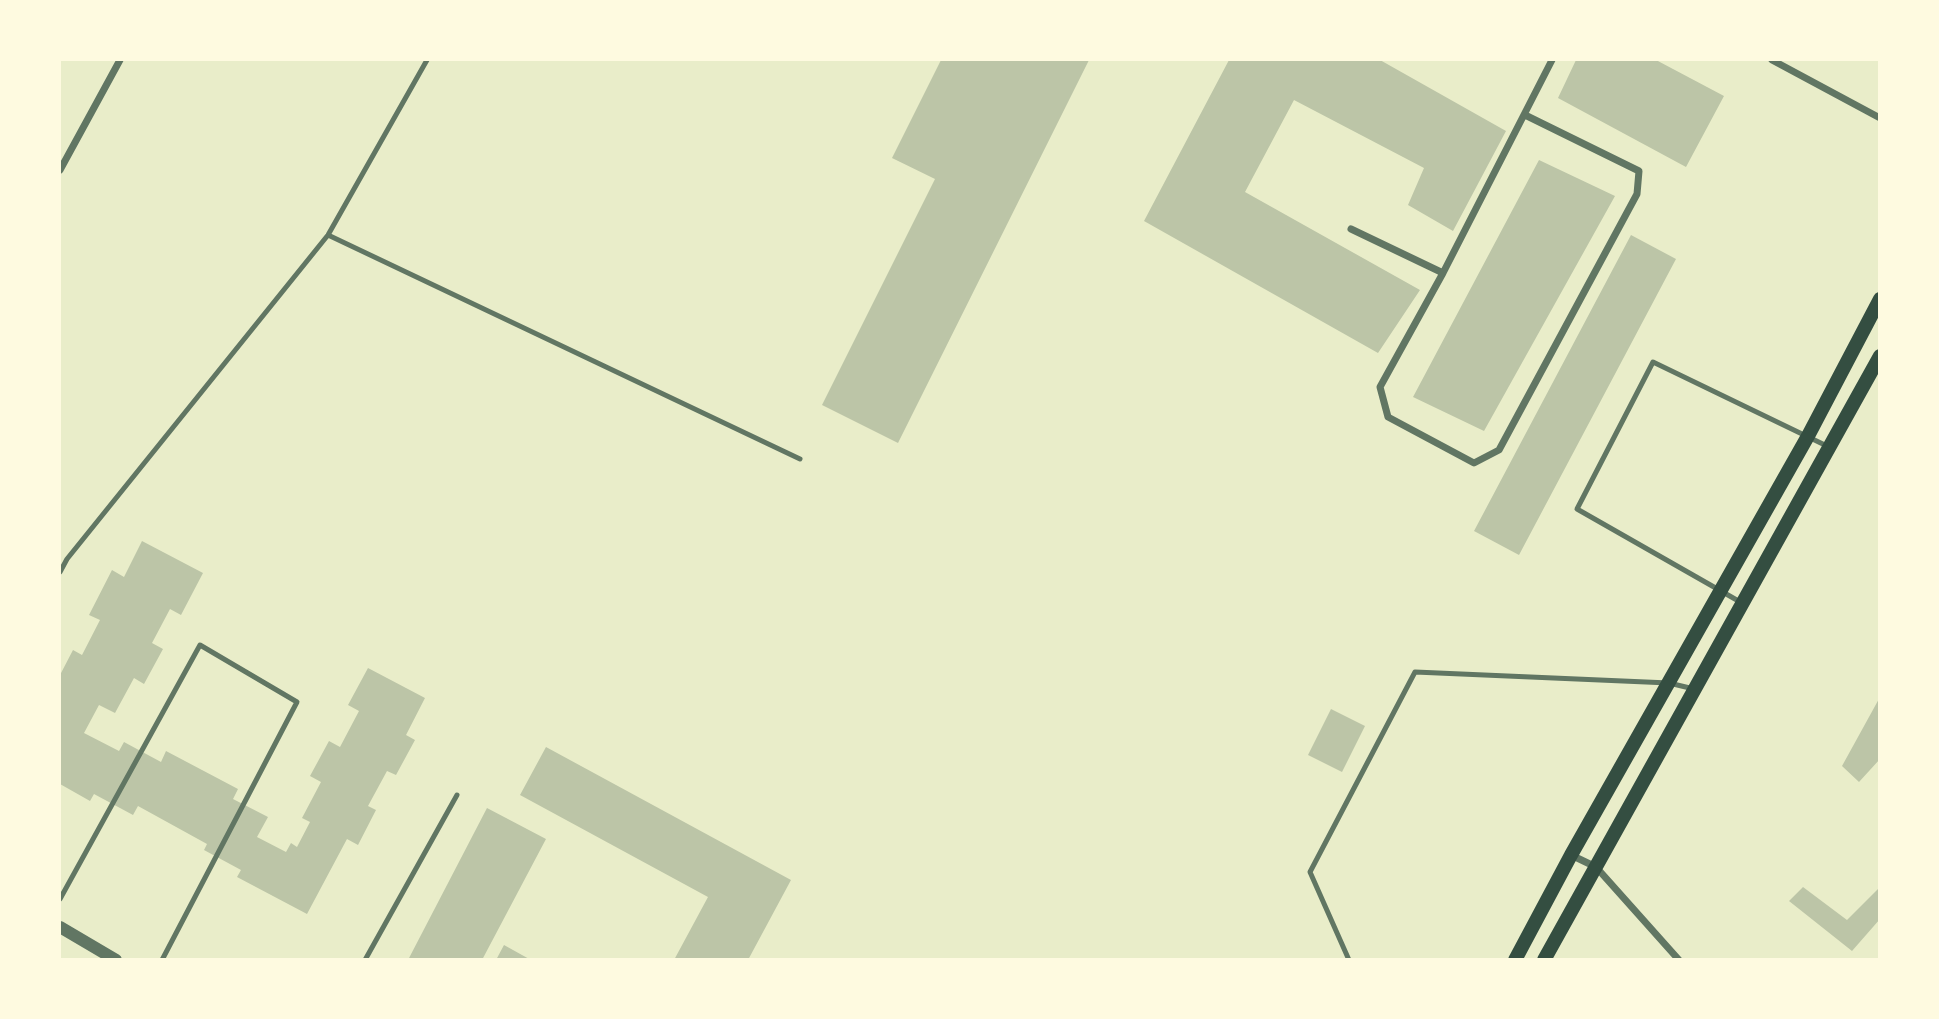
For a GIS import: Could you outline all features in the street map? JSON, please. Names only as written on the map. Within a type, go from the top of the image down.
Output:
[{"type":"main road","points":[[1515,960],[1571,855],[1808,436],[1880,299]]},
{"type":"main road","points":[[1544,960],[1880,356]]},
{"type":"street","points":[[60,170],[120,60]]},
{"type":"street","points":[[1525,115],[1639,171],[1637,194],[1499,450],[1474,463],[1388,417],[1380,387],[1443,273],[1552,60]]},
{"type":"street","points":[[1772,60],[1880,118]]},
{"type":"street","points":[[1351,229],[1443,273]]},
{"type":"street","points":[[1571,855],[1596,867],[1679,960]]},
{"type":"street","points":[[60,927],[116,960]]},
{"type":"lane","points":[[60,572],[67,559],[328,235],[427,60]]},
{"type":"lane","points":[[328,235],[800,459]]},
{"type":"lane","points":[[1742,603],[1577,509],[1653,362],[1829,447]]},
{"type":"lane","points":[[60,899],[200,645],[297,702],[162,960]]},
{"type":"lane","points":[[1349,960],[1310,872],[1415,672],[1669,683],[1695,688]]},
{"type":"lane","points":[[365,960],[457,795]]},
{"type":"building","points":[[941,60],[1089,60],[898,443],[822,405],[935,179],[892,158]]},
{"type":"building","points":[[1229,60],[1380,60],[1506,131],[1453,231],[1408,205],[1424,168],[1294,100],[1245,192],[1420,290],[1378,353],[1144,221]]},
{"type":"building","points":[[1576,60],[1656,60],[1724,96],[1686,167],[1558,98]]},
{"type":"building","points":[[1539,160],[1615,196],[1484,431],[1413,397]]},
{"type":"building","points":[[1631,235],[1676,259],[1519,555],[1474,531]]},
{"type":"building","points":[[142,541],[203,573],[181,615],[170,609],[152,643],[163,649],[144,684],[134,678],[115,713],[99,705],[84,733],[119,751],[124,742],[161,762],[166,751],[238,789],[233,799],[268,817],[257,837],[286,852],[291,843],[297,847],[310,822],[302,818],[321,782],[310,776],[329,741],[340,747],[359,711],[348,705],[368,668],[425,698],[406,735],[415,740],[396,775],[387,771],[368,806],[376,810],[358,845],[347,839],[307,914],[237,877],[241,870],[204,850],[207,844],[138,806],[133,815],[94,794],[90,801],[60,784],[60,675],[73,650],[82,655],[100,620],[89,615],[112,570],[124,577]]},
{"type":"building","points":[[1880,697],[1880,759],[1859,782],[1842,766]]},
{"type":"building","points":[[1331,709],[1365,726],[1342,772],[1308,755]]},
{"type":"building","points":[[546,747],[791,880],[748,960],[674,960],[708,897],[520,795]]},
{"type":"building","points":[[487,808],[546,839],[482,960],[408,960]]},
{"type":"building","points":[[1803,887],[1847,920],[1880,887],[1880,919],[1852,951],[1789,901]]},
{"type":"building","points":[[504,945],[531,960],[496,960]]}]
